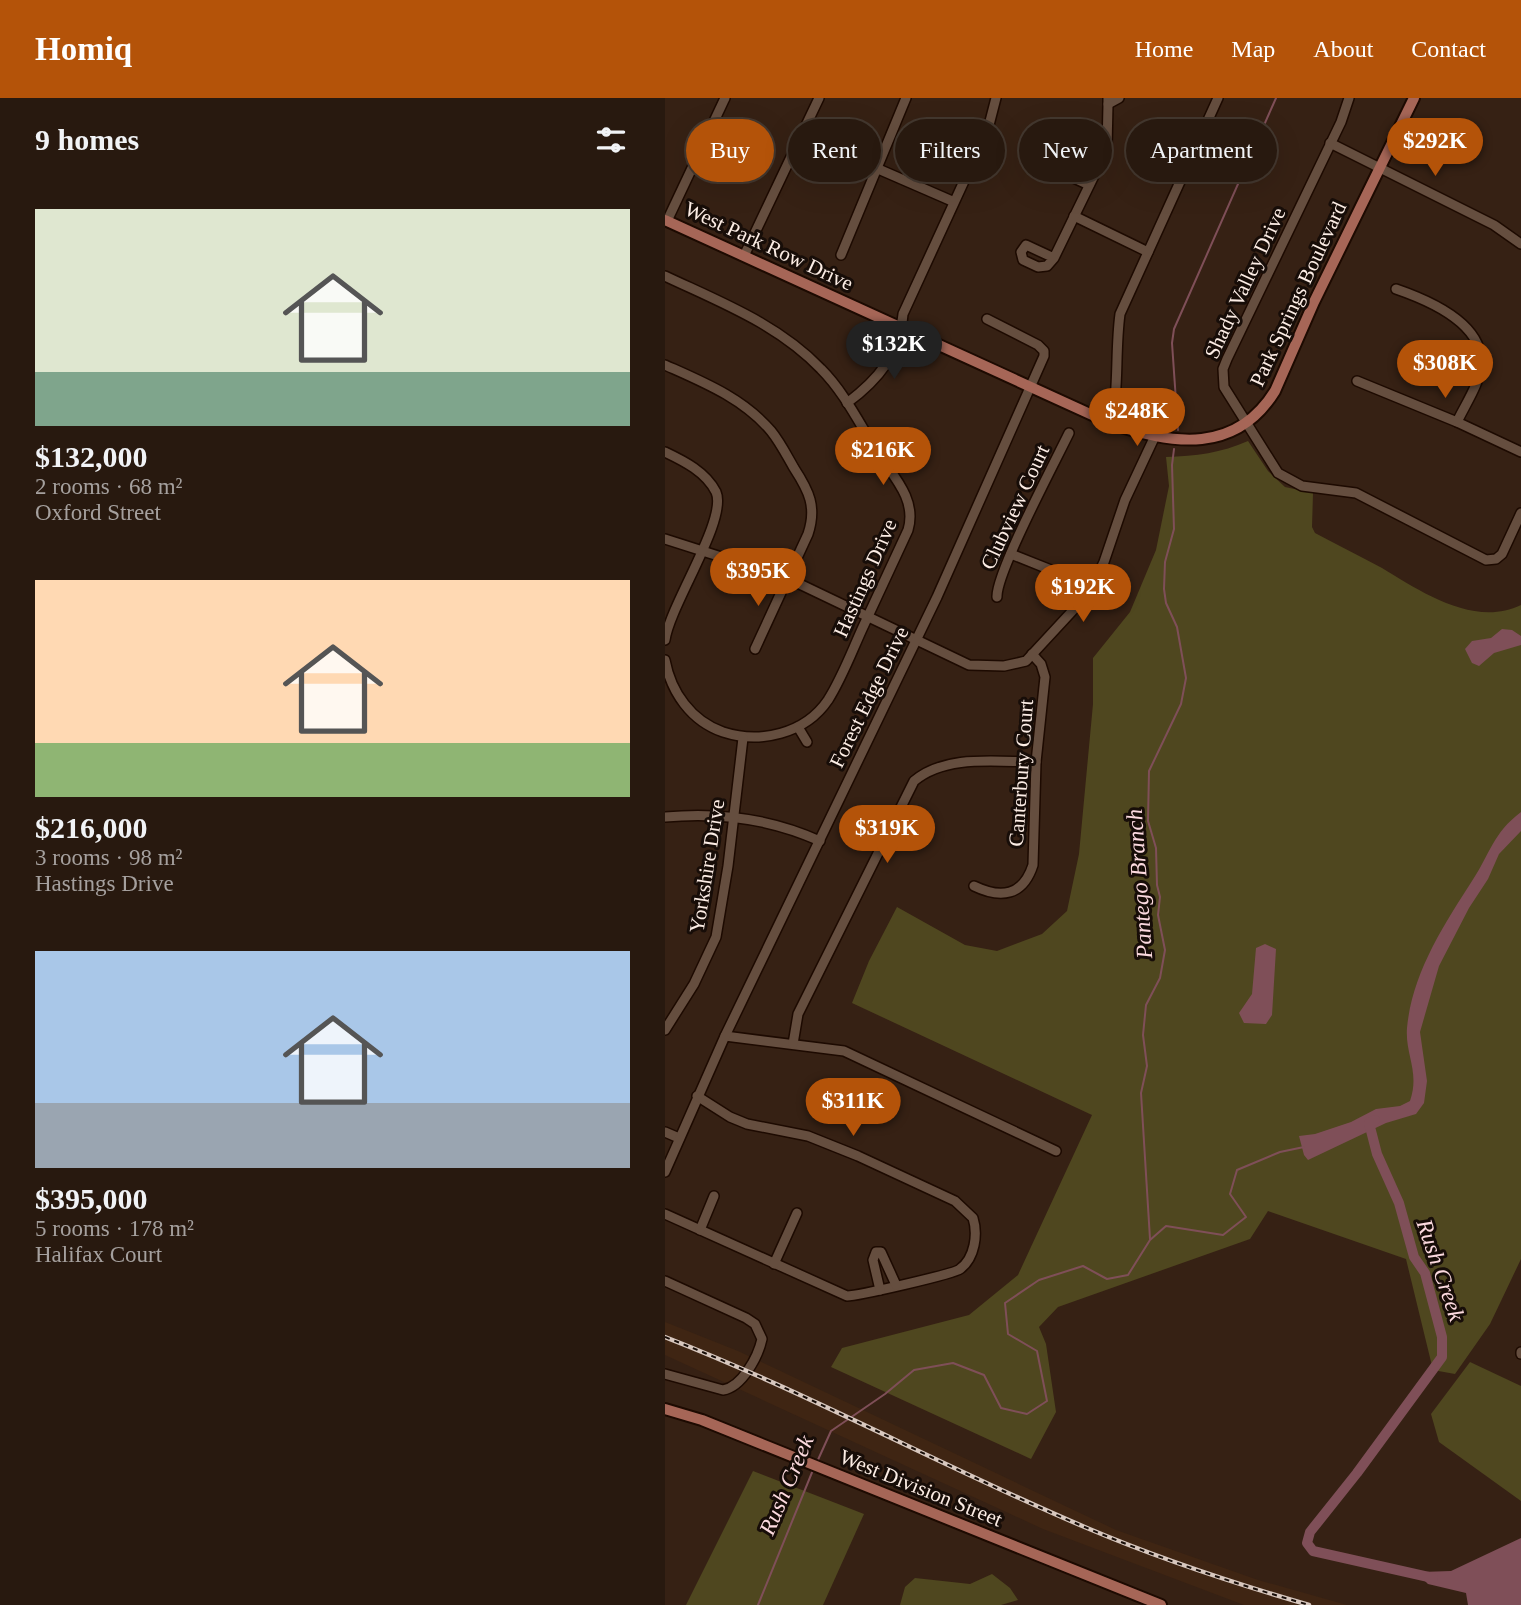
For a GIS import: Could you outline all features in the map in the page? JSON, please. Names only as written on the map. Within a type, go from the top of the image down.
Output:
[{"type":"main road","name":"Park Springs Boulevard","points":[[1246,425],[1266,405],[1275,391],[1314,302],[1414,98]]},
{"type":"main road","name":"West Park Row Drive","points":[[666,221],[1111,424],[1154,436],[1211,439],[1232,433],[1246,425]]},
{"type":"main road","name":"West Division Street","points":[[665,1409],[702,1420],[1161,1605]]},
{"type":"street","points":[[666,221],[725,98]]},
{"type":"street","points":[[744,256],[819,98]]},
{"type":"street","points":[[881,156],[906,98]]},
{"type":"street","points":[[847,403],[880,376],[901,328],[902,314],[952,201],[988,129],[996,98]]},
{"type":"street","points":[[1053,258],[1107,149],[1108,101],[1119,98]]},
{"type":"street","points":[[1111,424],[1116,402],[1116,344],[1120,314],[1218,98]]},
{"type":"street","name":"Shady Valley Drive","points":[[1349,98],[1223,369],[1224,387],[1278,473],[1290,482],[1356,493],[1486,559],[1496,559],[1501,554],[1521,513]]},
{"type":"street","points":[[1330,143],[1494,225],[1521,244]]},
{"type":"street","points":[[881,170],[952,201]]},
{"type":"street","points":[[841,255],[870,182]]},
{"type":"street","points":[[1082,182],[1089,185]]},
{"type":"street","points":[[1074,216],[1148,252]]},
{"type":"street","name":"Hastings Drive","points":[[665,276],[766,324],[823,370],[901,487],[912,511],[908,530],[827,700],[798,727],[767,737],[743,738]]},
{"type":"street","points":[[1396,289],[1432,302],[1447,311],[1475,342],[1481,367],[1457,422]]},
{"type":"street","name":"Forest Edge Drive","points":[[665,1172],[725,1036],[917,638],[1032,388],[1044,356],[1042,348],[987,319]]},
{"type":"street","points":[[665,365],[716,388],[750,411],[772,432],[807,489],[813,506],[812,522],[755,649]]},
{"type":"street","points":[[1357,381],[1457,422],[1521,452]]},
{"type":"street","name":"Clubview Court","points":[[997,597],[997,588],[1011,554],[1069,433]]},
{"type":"street","points":[[665,539],[787,578],[969,665],[1016,664],[1032,654],[1089,593],[1104,562],[1125,500],[1154,436]]},
{"type":"street","points":[[665,452],[702,474],[715,492],[719,505],[666,629],[665,640]]},
{"type":"street","points":[[1011,554],[1051,569],[1089,593]]},
{"type":"street","name":"Canterbury Court","points":[[974,886],[995,894],[1005,894],[1019,887],[1032,869],[1036,762],[1045,677],[1041,664],[1032,654]]},
{"type":"street","points":[[665,660],[673,686],[691,713],[714,729],[743,738]]},
{"type":"street","points":[[798,727],[807,742]]},
{"type":"street","name":"Yorkshire Drive","points":[[665,1030],[694,984],[716,937],[727,877],[743,738]]},
{"type":"street","points":[[793,1044],[798,1014],[913,780],[937,767],[954,764],[1036,762]]},
{"type":"street","points":[[665,817],[693,814],[733,817],[781,825],[820,841]]},
{"type":"street","points":[[725,1036],[829,1048],[859,1057],[1056,1151]]},
{"type":"street","points":[[665,1214],[847,1296],[866,1295],[896,1285],[958,1271],[975,1244],[974,1222],[968,1212],[954,1201],[808,1136],[747,1124],[730,1117],[697,1096]]},
{"type":"street","points":[[665,1132],[679,1138]]},
{"type":"street","points":[[700,1230],[714,1196]]},
{"type":"street","points":[[774,1264],[797,1213]]},
{"type":"street","points":[[880,1290],[873,1260],[876,1252],[881,1252],[884,1256],[896,1285]]},
{"type":"street","points":[[665,1281],[746,1318],[755,1324],[762,1339],[741,1379],[729,1389],[713,1388],[665,1374]]},
{"type":"shaded area","points":[[1248,441],[1268,471],[1285,487],[1313,493],[1312,527],[1315,533],[1448,604],[1485,612],[1503,611],[1521,605],[1521,1259],[1490,1324],[1455,1374],[1433,1370],[1406,1259],[1268,1211],[1250,1239],[1058,1307],[1039,1327],[1046,1344],[1056,1412],[1031,1459],[831,1367],[842,1348],[969,1315],[1018,1275],[1092,1115],[852,1003],[869,961],[897,907],[965,945],[997,951],[1042,934],[1067,911],[1079,854],[1093,704],[1093,658],[1130,612],[1156,550],[1169,486],[1166,457],[1208,453]]},
{"type":"shaded area","points":[[1502,629],[1512,630],[1521,636],[1521,645],[1494,653],[1479,666],[1472,663],[1465,649],[1472,641],[1491,638]]},
{"type":"shaded area","points":[[1521,812],[1521,831],[1499,854],[1488,879],[1469,908],[1439,966],[1420,1032],[1427,1081],[1424,1103],[1416,1114],[1386,1123],[1308,1160],[1299,1136],[1315,1134],[1351,1122],[1376,1109],[1400,1106],[1410,1101],[1413,1072],[1407,1028],[1410,1008],[1422,970],[1440,933],[1498,836]]},
{"type":"shaded area","points":[[1265,944],[1276,949],[1272,1015],[1266,1024],[1244,1023],[1239,1013],[1252,994],[1256,948]]},
{"type":"shaded area","points":[[665,1322],[738,1351],[1116,1530],[1258,1580],[1347,1605],[1244,1605],[1043,1529],[665,1355]]},
{"type":"shaded area","points":[[1470,1362],[1521,1386],[1521,1501],[1439,1442],[1431,1414]]},
{"type":"shaded area","points":[[753,1471],[864,1514],[823,1605],[686,1605]]},
{"type":"shaded area","points":[[1521,1538],[1521,1605],[1468,1605],[1466,1593],[1428,1584],[1419,1575],[1421,1572],[1451,1571]]},
{"type":"shaded area","points":[[992,1574],[1010,1588],[1018,1600],[1001,1605],[900,1605],[905,1587],[915,1578],[970,1584]]},
{"type":"waterway","name":"Pantego Branch","points":[[1178,430],[1172,343],[1174,329],[1276,98]]},
{"type":"waterway","name":"Pantego Branch","points":[[1150,1239],[1141,1093],[1147,1066],[1143,1035],[1146,1005],[1160,978],[1165,950],[1158,915],[1160,897],[1156,848],[1148,821],[1149,771],[1181,704],[1186,678],[1177,627],[1166,603],[1164,589],[1165,562],[1174,529],[1174,449]]},
{"type":"waterway","name":"Rush Creek","points":[[1375,1120],[1369,1123],[1377,1154],[1399,1203],[1414,1257],[1425,1273],[1442,1337],[1442,1357],[1310,1532],[1307,1543],[1313,1551],[1433,1578]]},
{"type":"waterway","name":"Rush Creek","points":[[817,1462],[831,1431],[885,1394],[914,1370],[953,1363],[984,1375],[1001,1408],[1027,1414],[1047,1401],[1037,1351],[1008,1334],[1005,1303],[1039,1280],[1083,1266],[1107,1279],[1128,1275],[1150,1240],[1166,1226],[1223,1235],[1246,1217],[1230,1194],[1237,1170],[1280,1152],[1304,1147]]},
{"type":"waterway","name":"Rush Creek","points":[[758,1605],[813,1470]]},
{"type":"railway","points":[[665,1337],[772,1382],[1087,1528],[1197,1570],[1309,1605]]}]
